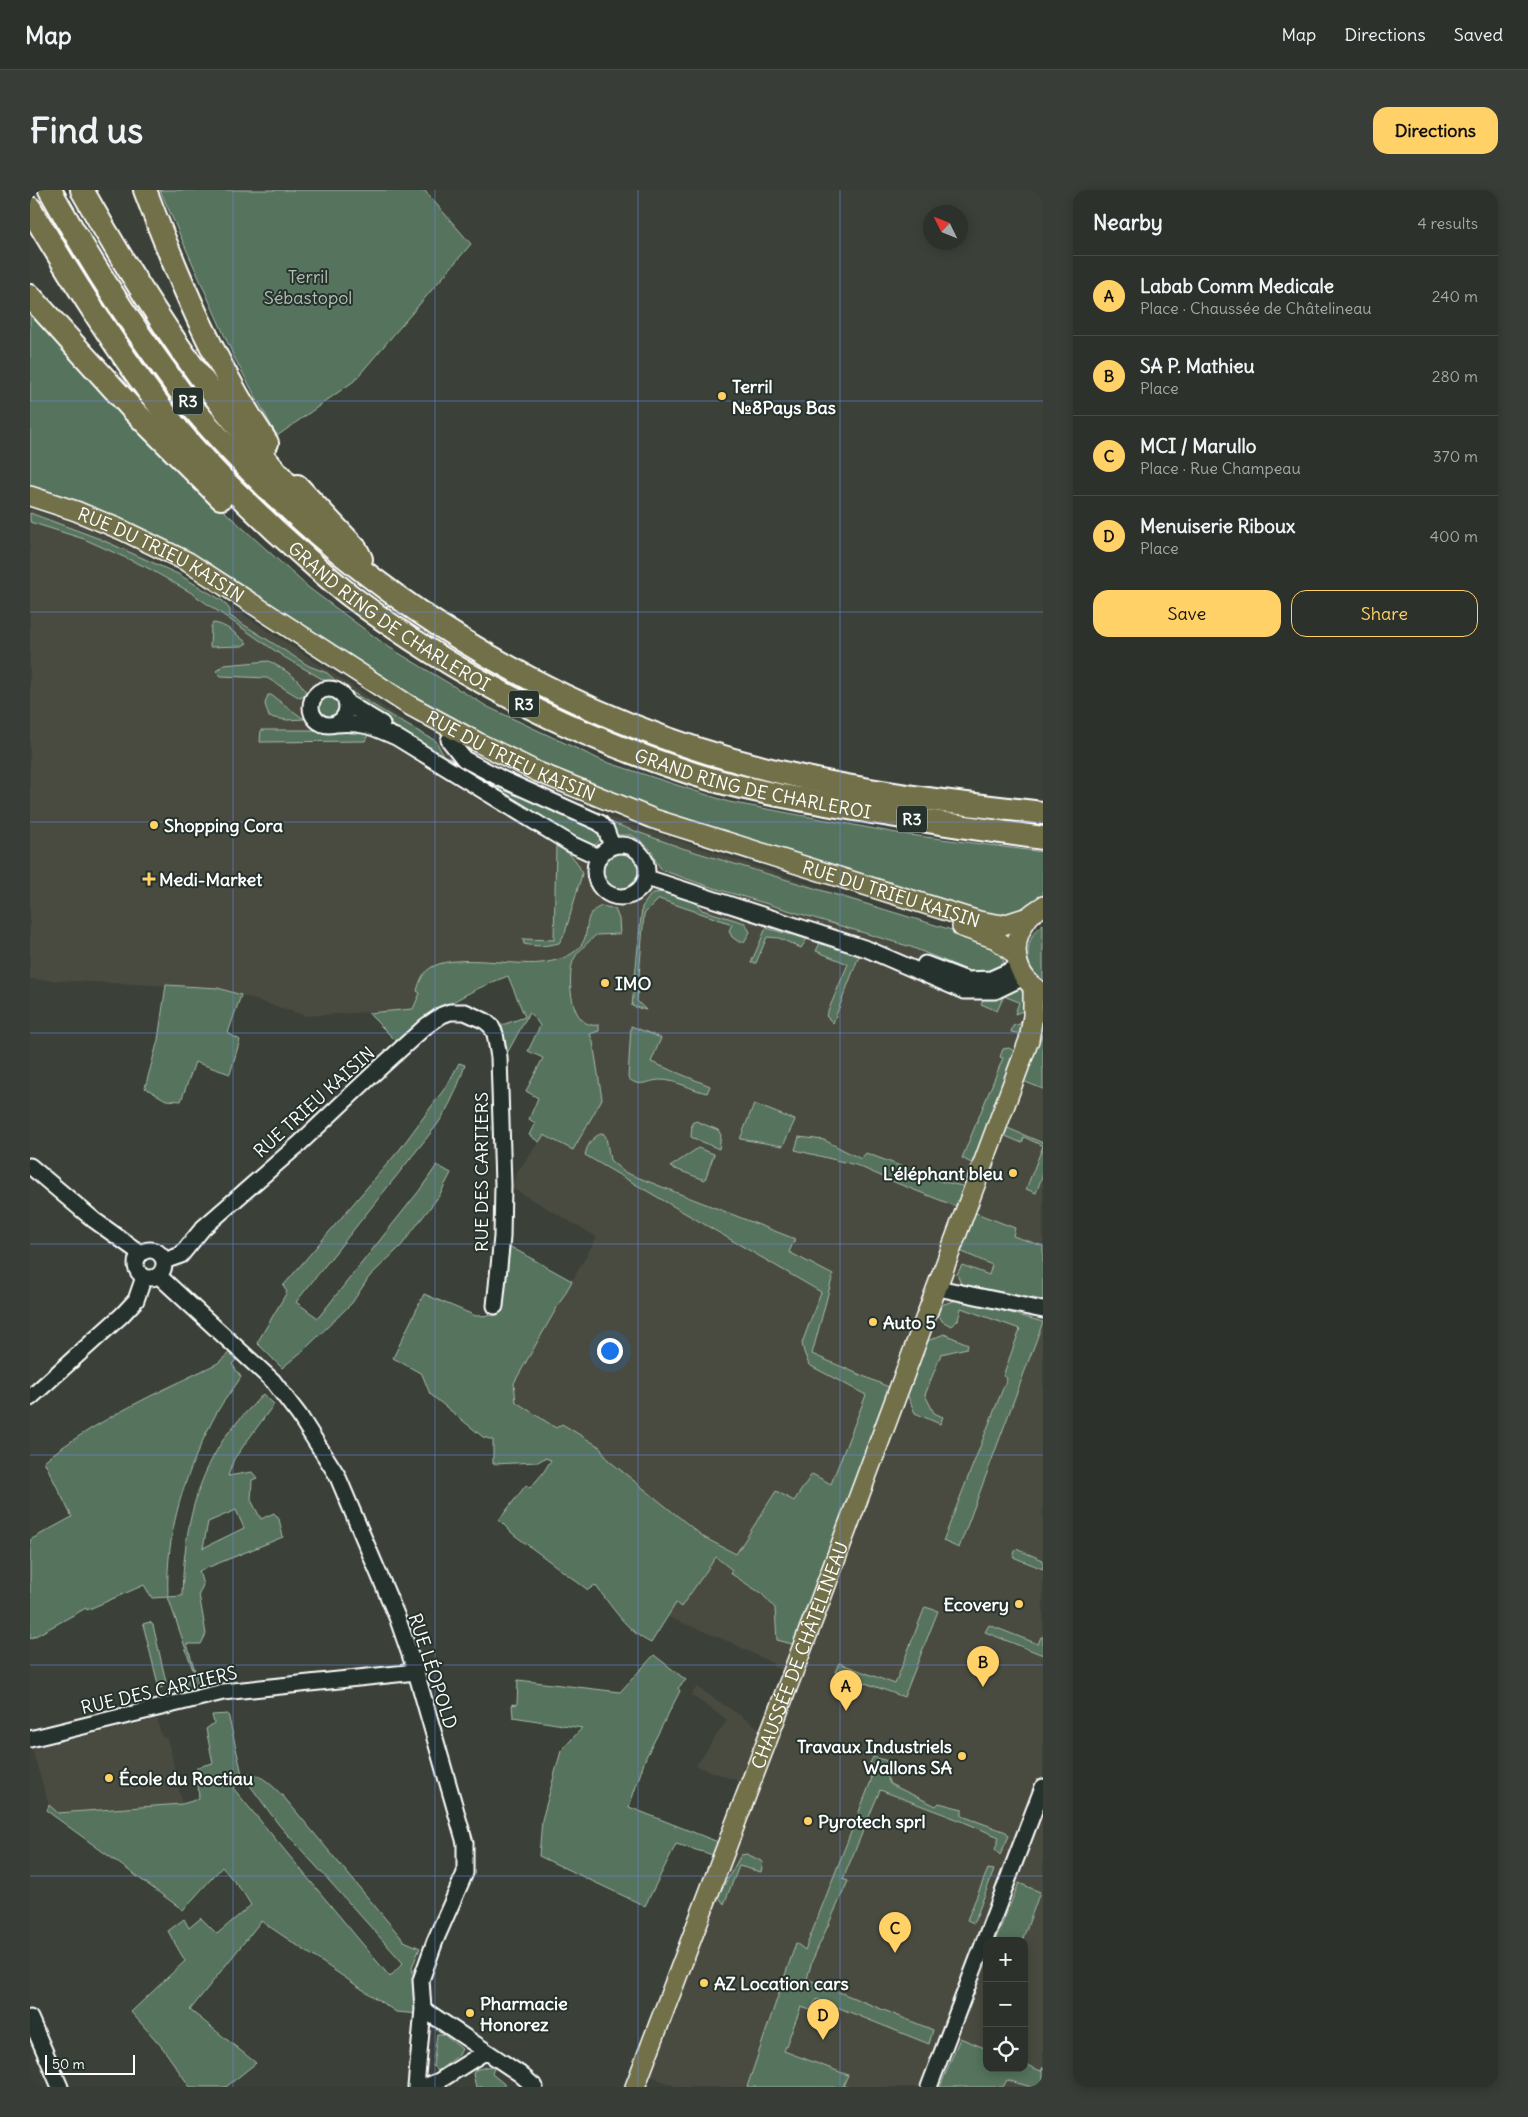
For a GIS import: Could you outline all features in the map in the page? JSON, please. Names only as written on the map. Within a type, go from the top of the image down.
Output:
[{"type":"highway","name":"GRAND RING DE CHARLEROI","points":[[50,190],[92,263],[139,334],[191,405],[250,471],[313,530],[369,577],[426,618],[484,654],[541,685],[590,708],[647,731],[708,751],[790,775],[862,790],[947,803],[1043,814]]},
{"type":"highway","points":[[82,190],[116,250],[160,320],[210,392],[263,459],[326,525],[356,549]]},
{"type":"highway","points":[[146,190],[163,237],[194,310],[236,394],[290,479],[356,549],[369,577]]},
{"type":"highway","name":"GRAND RING DE CHARLEROI","points":[[30,208],[117,348],[170,420],[230,488],[297,550],[352,596],[468,674],[538,711],[634,754],[700,776],[781,796],[944,824],[1043,838]]},
{"type":"highway","points":[[30,296],[134,411],[248,524],[297,550]]},
{"type":"main road","name":"RUE DU TRIEU KAISIN","points":[[30,496],[76,511],[122,530],[188,562],[407,704],[502,755],[586,793],[654,819],[978,921],[1003,925],[1036,911]]},
{"type":"main road","name":"RUE DU TRIEU KAISIN","points":[[30,508],[93,529],[147,552],[209,587],[344,678],[449,740],[530,780],[652,830],[996,939],[1027,976]]},
{"type":"main road","points":[[1029,1040],[1033,1016],[1018,935],[1036,911]]},
{"type":"main road","points":[[1029,1040],[1043,1022]]},
{"type":"main road","name":"CHAUSSÉE DE CHÂTELINEAU","points":[[635,2087],[938,1288],[1029,1040]]},
{"type":"street","points":[[396,737],[385,726],[347,703],[341,693],[336,690],[324,690],[315,697],[312,710],[316,719],[325,724],[351,722],[372,726],[396,737],[571,844],[599,857]]},
{"type":"street","points":[[336,724],[344,717],[347,703]]},
{"type":"street","points":[[449,740],[464,760],[600,823],[606,830],[612,846]]},
{"type":"street","points":[[623,845],[632,847],[640,853],[646,863],[647,878],[638,891],[631,896],[622,898],[612,896],[599,886],[595,877],[595,866],[599,857],[612,846],[623,845]]},
{"type":"street","points":[[647,878],[867,948],[877,946],[967,980],[1027,976]]},
{"type":"street","name":"RUE TRIEU KAISIN","points":[[162,1268],[181,1255],[194,1237],[209,1222],[300,1144],[371,1076],[435,1020],[450,1012],[465,1012],[488,1023],[496,1038]]},
{"type":"street","name":"RUE DES CARTIERS","points":[[496,1038],[500,1057],[503,1185],[502,1237],[496,1306]]},
{"type":"street","name":"RUE LÉOPOLD","points":[[30,1166],[94,1220],[140,1253],[148,1250],[157,1251],[162,1268],[273,1381],[299,1415],[337,1475],[397,1617],[416,1672],[466,1843],[465,1873],[435,1941],[421,1980],[423,2009],[416,2087]]},
{"type":"street","points":[[140,1253],[136,1264],[138,1272],[144,1277],[152,1279],[162,1268]]},
{"type":"street","points":[[30,1398],[122,1315],[136,1300],[144,1277]]},
{"type":"street","points":[[938,1288],[1043,1310]]},
{"type":"street","name":"RUE DES CARTIERS","points":[[30,1740],[223,1692],[416,1672]]},
{"type":"street","points":[[929,2087],[1043,1787]]},
{"type":"street","points":[[423,2009],[520,2074],[535,2087]]},
{"type":"street","points":[[30,2018],[44,2046],[60,2087]]},
{"type":"street","points":[[424,2087],[439,2081],[486,2052]]},
{"type":"shaded area","points":[[30,509],[78,524],[139,552],[233,608],[449,750],[608,817],[1001,948],[1007,963],[1024,986],[1028,1015],[971,1184],[910,1326],[850,1498],[794,1501],[776,1492],[736,1554],[705,1538],[651,1496],[608,1460],[600,1447],[562,1424],[556,1429],[516,1402],[514,1383],[597,1237],[512,1188],[517,1172],[544,1135],[602,1099],[516,974],[420,993],[413,1009],[307,1016],[218,988],[30,979]]},
{"type":"shaded area","points":[[1043,1030],[1043,2087],[678,2087],[646,2074],[1020,1065]]},
{"type":"shaded area","points":[[716,1557],[733,1570],[730,1573],[762,1594],[775,1608],[777,1622],[787,1642],[796,1645],[787,1667],[782,1670],[773,1667],[774,1664],[730,1642],[668,1617],[676,1602],[681,1606]]},
{"type":"shaded area","points":[[697,1687],[762,1730],[741,1782],[696,1766],[727,1720],[691,1695]]},
{"type":"shaded area","name":"École du Roctiau","points":[[157,1719],[162,1738],[166,1737],[171,1752],[182,1804],[58,1813],[49,1805],[32,1749]]},
{"type":"green space","name":"Terril Sébastopol","points":[[160,190],[424,190],[471,244],[354,381],[277,436],[234,357]]},
{"type":"green space","points":[[30,309],[203,492],[309,588],[387,646],[488,707],[603,761],[729,802],[902,834],[1043,852],[1043,899],[1004,921],[677,822],[462,728],[245,587],[241,588],[59,496],[30,487]]},
{"type":"green space","points":[[30,513],[100,539],[178,574],[223,601],[230,610],[230,616],[309,666],[327,673],[342,686],[396,719],[436,741],[443,755],[510,789],[591,822],[601,835],[600,840],[595,844],[587,845],[445,760],[358,705],[338,688],[284,657],[190,592],[146,567],[84,539],[30,522]]},
{"type":"green space","points":[[213,623],[227,628],[247,643],[242,646],[210,647]]},
{"type":"green space","points":[[269,661],[296,679],[307,695],[300,698],[267,678],[221,676],[216,671],[224,665]]},
{"type":"green space","points":[[268,695],[271,695],[304,719],[287,720],[269,717],[265,704]]},
{"type":"green space","points":[[330,695],[335,696],[341,702],[341,712],[335,718],[330,719],[325,718],[319,712],[318,707],[319,702],[325,696]]},
{"type":"green space","points":[[350,727],[369,733],[365,741],[260,742],[261,730],[340,732]]},
{"type":"green space","points":[[604,820],[682,848],[988,941],[995,947],[1004,962],[997,972],[977,974],[911,947],[704,885],[662,870],[655,860],[652,851],[640,840],[631,835],[614,835]]},
{"type":"green space","points":[[556,846],[572,857],[578,864],[582,874],[565,933],[559,943],[542,946],[524,944],[523,939],[554,940]]},
{"type":"green space","points":[[621,853],[628,854],[634,858],[638,864],[638,878],[634,884],[628,888],[621,889],[614,888],[608,884],[604,878],[603,871],[604,864],[608,858],[614,854]]},
{"type":"green space","points":[[668,892],[696,903],[702,910],[745,923],[750,932],[744,942],[739,942],[732,937],[729,931],[732,924],[659,899],[644,914],[637,1001],[646,1010],[632,1006],[642,907],[652,893]]},
{"type":"green space","points":[[602,906],[615,909],[619,919],[620,934],[596,935],[577,954],[571,969],[571,991],[576,1012],[582,1020],[589,1024],[599,1025],[599,1031],[590,1034],[602,1099],[573,1150],[544,1135],[539,1142],[529,1135],[535,1123],[529,1119],[538,1098],[526,1091],[543,1058],[528,1051],[540,1026],[529,1013],[505,1057],[502,1025],[525,1017],[508,976],[477,989],[450,1004],[424,1022],[399,1044],[368,1013],[413,1009],[420,993],[417,991],[422,976],[434,966],[457,961],[541,963],[569,955],[584,940],[591,913]]},
{"type":"green space","points":[[1043,924],[1043,983],[1032,971],[1028,952],[1034,933]]},
{"type":"green space","points":[[766,928],[807,939],[801,948],[779,938],[767,937],[756,963],[751,963]]},
{"type":"green space","points":[[820,943],[859,956],[833,1023],[826,1016],[848,964],[816,951]]},
{"type":"green space","points":[[166,985],[218,988],[241,995],[228,1033],[240,1040],[230,1074],[195,1062],[181,1101],[166,1100],[145,1088],[158,1040]]},
{"type":"green space","points":[[1020,987],[1027,1004],[1022,1034],[1011,1032],[1013,1026],[1020,1024],[1025,1010],[1015,1014],[1019,1002],[1004,996],[997,1011],[981,1004],[984,997]]},
{"type":"green space","points":[[631,1026],[661,1038],[651,1062],[710,1086],[707,1093],[667,1080],[636,1083],[628,1078]]},
{"type":"green space","points":[[1043,1033],[1043,1089],[1023,1081]]},
{"type":"green space","points":[[1009,1048],[1016,1052],[973,1164],[962,1158],[1003,1058],[1000,1057],[1003,1049]]},
{"type":"green space","points":[[459,1063],[465,1065],[450,1103],[437,1125],[296,1302],[318,1318],[419,1191],[437,1165],[451,1173],[439,1196],[401,1246],[369,1277],[352,1303],[305,1349],[282,1368],[257,1343],[287,1292],[283,1286],[400,1149],[448,1084]]},
{"type":"green space","points":[[754,1104],[795,1120],[783,1146],[740,1139]]},
{"type":"green space","points":[[696,1121],[718,1130],[721,1135],[719,1149],[691,1137],[692,1123]]},
{"type":"green space","points":[[1005,1127],[1043,1143],[1043,1146],[1024,1137],[1022,1143],[1003,1135]]},
{"type":"green space","points":[[603,1133],[606,1137],[610,1160],[624,1172],[795,1239],[789,1252],[833,1275],[812,1354],[891,1388],[796,1645],[777,1640],[775,1608],[762,1594],[730,1573],[732,1570],[716,1557],[681,1607],[676,1603],[651,1643],[642,1638],[627,1625],[595,1585],[588,1590],[513,1534],[499,1520],[526,1485],[530,1488],[551,1460],[545,1458],[538,1462],[493,1464],[493,1440],[483,1437],[430,1394],[422,1374],[393,1358],[424,1294],[476,1316],[498,1315],[509,1246],[572,1281],[514,1383],[516,1402],[556,1428],[562,1424],[600,1447],[608,1460],[705,1538],[736,1554],[776,1491],[794,1501],[812,1474],[831,1484],[866,1395],[809,1365],[802,1343],[821,1292],[585,1155],[591,1141]]},
{"type":"green space","points":[[799,1137],[824,1140],[861,1159],[866,1153],[940,1181],[967,1187],[955,1206],[856,1165],[795,1150]]},
{"type":"green space","points":[[1043,1146],[1043,1174],[1036,1193],[1026,1189]]},
{"type":"green space","points":[[698,1148],[714,1154],[705,1180],[670,1167]]},
{"type":"green space","points":[[973,1212],[1015,1228],[1013,1236],[1043,1246],[1043,1300],[961,1284],[957,1274],[962,1265],[989,1275],[992,1265],[958,1250]]},
{"type":"green space","points":[[960,1299],[1043,1322],[959,1548],[943,1541],[1007,1378],[1003,1376],[1020,1329],[961,1308],[958,1320],[951,1326],[942,1321],[937,1311],[944,1304]]},
{"type":"green space","points":[[944,1334],[968,1344],[967,1348],[941,1354],[925,1395],[934,1413],[943,1417],[940,1424],[915,1413],[906,1392],[925,1342]]},
{"type":"green space","points":[[230,1352],[236,1360],[232,1364],[241,1377],[217,1412],[187,1478],[174,1524],[168,1572],[168,1597],[152,1598],[144,1585],[87,1610],[86,1608],[30,1639],[30,1540],[72,1517],[44,1461],[85,1432],[151,1396],[218,1363]]},
{"type":"green space","points":[[263,1394],[274,1404],[234,1459],[228,1476],[252,1472],[257,1478],[252,1480],[251,1500],[261,1519],[274,1513],[279,1519],[283,1537],[199,1571],[203,1585],[199,1594],[206,1634],[201,1644],[187,1644],[201,1692],[174,1697],[175,1688],[189,1680],[194,1673],[168,1597],[182,1596],[188,1533],[197,1494],[205,1475],[225,1437]],"holes":[[[236,1510],[244,1528],[203,1548],[208,1522]]]},
{"type":"green space","points":[[1016,1549],[1043,1560],[1043,1569],[1013,1557]]},
{"type":"green space","points":[[925,1607],[938,1611],[904,1697],[835,1672],[839,1663],[895,1684]]},
{"type":"green space","points":[[150,1622],[153,1625],[166,1682],[163,1687],[159,1688],[143,1624]]},
{"type":"green space","points":[[989,1625],[1038,1644],[1041,1637],[1043,1637],[1043,1655],[985,1632]]},
{"type":"green space","points":[[654,1655],[686,1680],[678,1688],[680,1691],[646,1757],[629,1807],[718,1842],[713,1855],[676,1844],[645,1906],[539,1856],[542,1820],[561,1751],[582,1728],[513,1717],[512,1704],[517,1705],[518,1680],[620,1692]]},
{"type":"green space","points":[[228,1714],[242,1774],[254,1775],[270,1783],[283,1796],[404,1941],[420,1948],[412,1967],[419,2014],[396,2012],[261,1921],[190,2010],[256,2063],[226,2087],[190,2087],[162,2047],[131,2012],[185,1961],[168,1931],[184,1919],[189,1928],[201,1918],[217,1934],[251,1905],[243,1892],[222,1867],[183,1910],[47,1811],[49,1805],[58,1813],[182,1804],[199,1799],[197,1767],[213,1763],[206,1729],[214,1723],[212,1715]],"holes":[[[246,1780],[279,1825],[403,1963],[390,1977],[233,1788]]]},
{"type":"green space","points":[[873,1757],[888,1761],[887,1777],[890,1784],[936,1806],[939,1803],[962,1809],[962,1816],[1006,1832],[1009,1836],[1000,1855],[995,1850],[999,1837],[880,1790],[843,1879],[848,1881],[812,1961],[807,1979],[933,2030],[929,2044],[817,1999],[810,2010],[801,2007],[784,2051],[848,2075],[843,2086],[847,2087],[747,2087],[796,1943],[805,1950],[871,1781],[873,1765],[870,1763]]},
{"type":"green space","points":[[747,1854],[763,1862],[761,1872],[739,1866],[724,1904],[718,1896],[741,1855]]},
{"type":"green space","points":[[988,1869],[994,1870],[974,1923],[967,1920]]},
{"type":"green space","points":[[1019,1883],[1040,1892],[1023,1937],[997,1937]]},
{"type":"green space","points":[[437,2034],[443,2034],[462,2049],[459,2055],[438,2071],[433,2066]]},
{"type":"green space","points":[[960,2038],[983,2047],[983,2072],[1028,2072],[1028,2066],[1041,2071],[1043,2067],[1043,2087],[1031,2087],[1007,2080],[1003,2087],[940,2087]]},
{"type":"green space","points":[[490,2066],[494,2068],[492,2074],[508,2087],[476,2087],[473,2074],[475,2070]]},
{"type":"place","name":"Terril №8Pays Bas","points":[[722,396]]},
{"type":"place","name":"Shopping Cora","points":[[154,825]]},
{"type":"place","name":"Medi-Market","points":[[149,879]]},
{"type":"place","name":"IMO","points":[[605,983]]},
{"type":"place","name":"L'éléphant bleu","points":[[1013,1173]]},
{"type":"place","name":"Auto 5","points":[[873,1322]]},
{"type":"place","name":"Ecovery","points":[[1019,1604]]},
{"type":"place","name":"SA P. Mathieu","points":[[983,1687]]},
{"type":"place","name":"Labab Comm Medicale","points":[[846,1711]]},
{"type":"place","name":"Travaux Industriels Wallons SA","points":[[962,1756]]},
{"type":"place","name":"École du Roctiau","points":[[109,1778]]},
{"type":"place","name":"Pyrotech sprl","points":[[808,1821]]},
{"type":"place","name":"MCI / Marullo","points":[[895,1953]]},
{"type":"place","name":"AZ Location cars","points":[[704,1983]]},
{"type":"place","name":"Pharmacie Honorez","points":[[470,2013]]},
{"type":"place","name":"Menuiserie Riboux","points":[[823,2040]]}]
